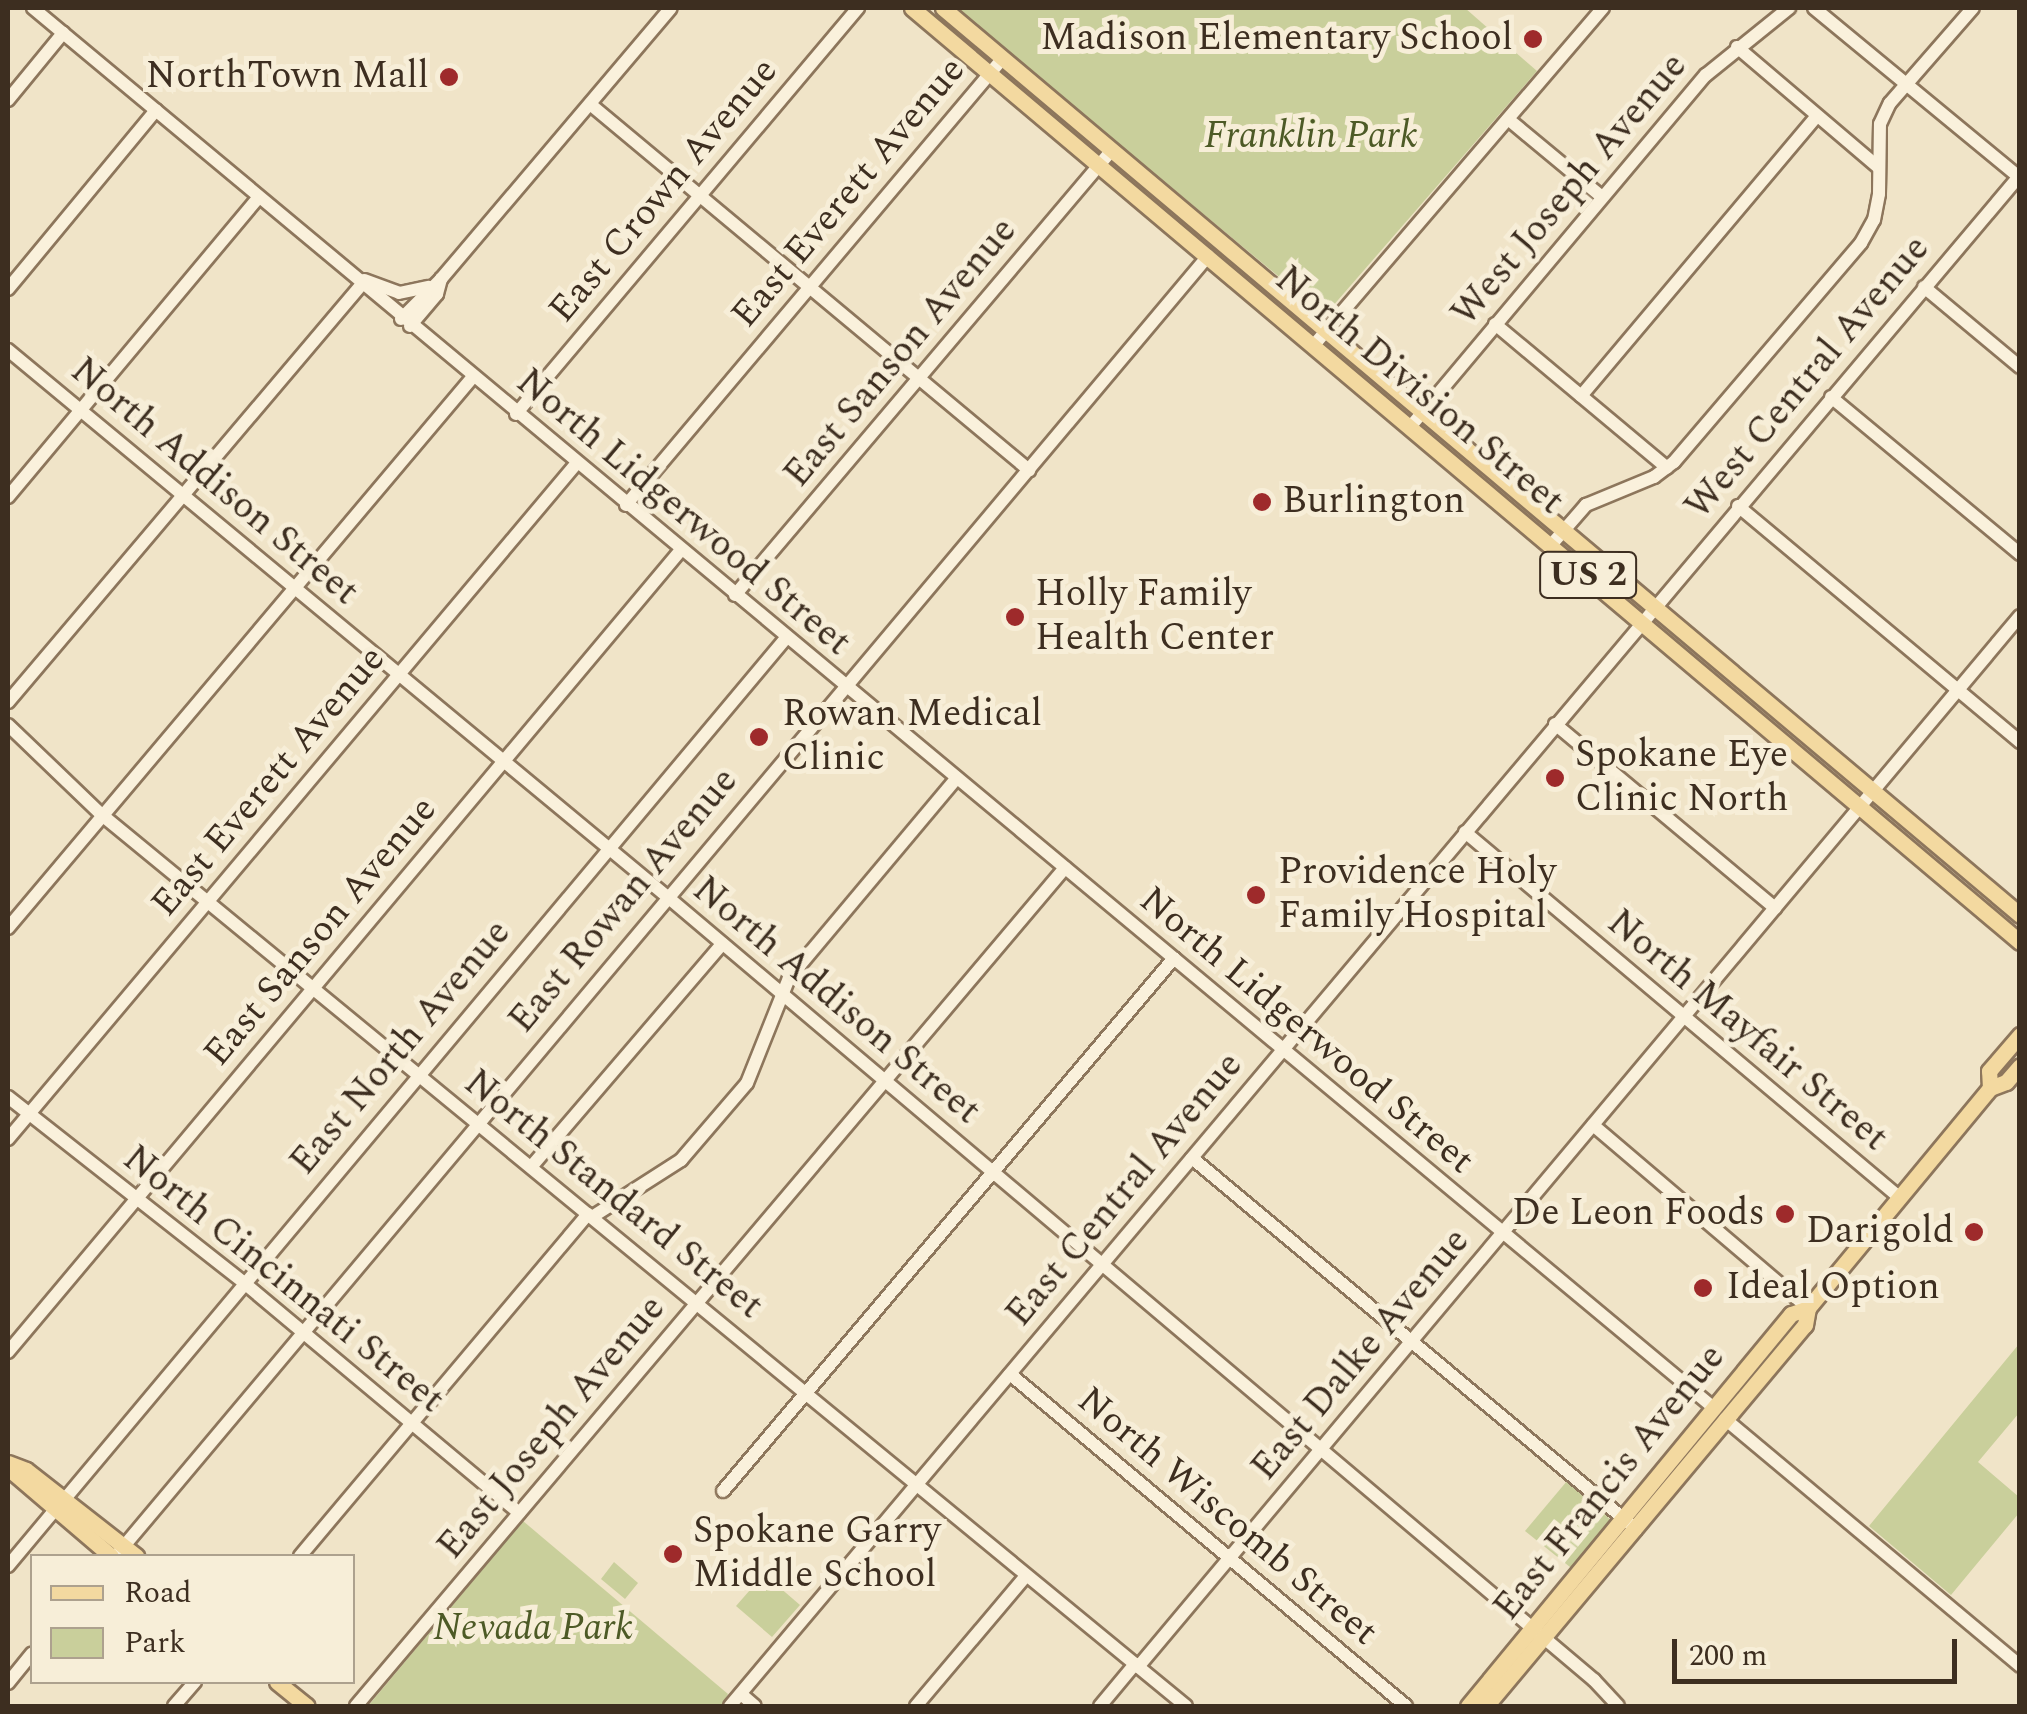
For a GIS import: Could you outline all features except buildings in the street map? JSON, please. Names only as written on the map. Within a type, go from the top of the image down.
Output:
[{"type":"main road","name":"North Division Street","points":[[912,8],[1643,620],[2020,942]]},
{"type":"main road","name":"North Division Street","points":[[942,8],[1565,528],[2020,915]]},
{"type":"main road","name":"East Rowan Avenue","points":[[1208,256],[1221,241]]},
{"type":"main road","name":"East Francis Avenue","points":[[1990,1088],[1990,1071],[2020,1035]]},
{"type":"main road","name":"East Francis Avenue","points":[[1630,1524],[1692,1460],[1712,1422],[1804,1325],[1808,1308],[1990,1088],[2006,1082],[2020,1066]]},
{"type":"main road","name":"East Francis Avenue","points":[[1486,1706],[1539,1634],[1719,1414],[1740,1375],[1792,1314],[1808,1308]]},
{"type":"main road","points":[[8,1465],[26,1470],[59,1505],[121,1554]]},
{"type":"main road","name":"East Francis Avenue","points":[[1468,1706],[1539,1634]]},
{"type":"main road","points":[[279,1684],[306,1706]]},
{"type":"street","name":"North Lidgerwood Street","points":[[33,8],[2020,1666]]},
{"type":"street","points":[[351,274],[399,293],[435,283],[672,8]]},
{"type":"street","name":"East Crown Avenue","points":[[516,414],[858,8]]},
{"type":"street","points":[[1314,345],[1603,8]]},
{"type":"street","name":"West Joseph Avenue","points":[[1411,426],[1706,75],[1789,8]]},
{"type":"street","points":[[1814,8],[2019,177]]},
{"type":"street","points":[[1552,544],[1594,500],[1667,468],[1861,243],[1874,220],[1880,124],[1907,85],[1973,8]]},
{"type":"street","points":[[8,100],[63,33]]},
{"type":"street","points":[[1737,47],[1878,167]]},
{"type":"street","name":"East Everett Avenue","points":[[626,504],[1002,58]]},
{"type":"street","points":[[590,104],[1029,470]]},
{"type":"street","points":[[8,290],[156,110]]},
{"type":"street","points":[[1581,396],[1818,116]]},
{"type":"street","points":[[1508,119],[1602,196]]},
{"type":"street","name":"East Sanson Avenue","points":[[736,595],[1112,150]]},
{"type":"street","name":"West Central Avenue","points":[[1643,620],[2019,177]]},
{"type":"street","points":[[8,497],[258,197]]},
{"type":"street","name":"East Rowan Avenue","points":[[121,1554],[1208,256]]},
{"type":"street","points":[[406,322],[437,294],[435,283]]},
{"type":"street","points":[[8,702],[362,284]]},
{"type":"street","points":[[1924,288],[2020,367]]},
{"type":"street","points":[[1495,324],[1667,468]]},
{"type":"street","name":"North Addison Street","points":[[8,350],[670,899],[1100,1267],[1539,1634],[1618,1706]]},
{"type":"street","points":[[8,928],[472,378]]},
{"type":"street","points":[[1831,397],[2020,554]]},
{"type":"street","name":"East Everett Avenue","points":[[8,1139],[576,464]]},
{"type":"street","points":[[1738,506],[2020,742]]},
{"type":"street","name":"East Sanson Avenue","points":[[8,1352],[682,550]]},
{"type":"street","name":"East Dalke Avenue","points":[[1100,1706],[1229,1560],[2020,616]]},
{"type":"street","name":"East Central Avenue","points":[[730,1706],[1643,620]]},
{"type":"street","name":"East North Avenue","points":[[8,1566],[786,638]]},
{"type":"street","name":"North Standard Street","points":[[8,724],[102,814],[1186,1706]]},
{"type":"street","points":[[1555,724],[1774,908]]},
{"type":"street","points":[[302,1554],[590,1216],[666,1172],[747,1083],[789,978],[957,778]]},
{"type":"street","name":"North Mayfair Street","points":[[1464,832],[1900,1198]]},
{"type":"street","name":"East Joseph Avenue","points":[[356,1706],[1065,868]]},
{"type":"street","points":[[531,1167],[722,944]]},
{"type":"street","points":[[723,1491],[1174,958]]},
{"type":"street","name":"North Cincinnati Street","points":[[8,1096],[243,1282],[519,1513]]},
{"type":"street","points":[[1593,1125],[1808,1308]]},
{"type":"street","points":[[1192,1158],[1630,1524]]},
{"type":"street","name":"North Wiscomb Street","points":[[1010,1374],[1406,1706]]},
{"type":"street","points":[[916,1706],[1026,1576]]},
{"type":"street","points":[[8,1683],[30,1656]]},
{"type":"street","points":[[174,1706],[193,1684]]},
{"type":"street","points":[[740,1694],[755,1706]]},
{"type":"green space","name":"Franklin Park","points":[[955,8],[1465,8],[1537,71],[1325,315]]},
{"type":"green space","points":[[2019,1344],[2019,1413],[1978,1462],[2019,1497],[2019,1513],[1951,1595],[1869,1526]]},
{"type":"green space","points":[[1567,1481],[1611,1520],[1575,1571],[1525,1531]]},
{"type":"green space","name":"Nevada Park","points":[[523,1521],[728,1694],[722,1706],[368,1706]]},
{"type":"green space","points":[[614,1562],[638,1583],[625,1599],[601,1579]]},
{"type":"green space","points":[[764,1574],[800,1605],[772,1637],[736,1606]]},
{"type":"place","name":"Madison Elementary School","points":[[1533,39]]},
{"type":"place","name":"NorthTown Mall","points":[[449,77]]},
{"type":"place","name":"Burlington","points":[[1262,502]]},
{"type":"place","name":"Holly Family Health Center","points":[[1015,617]]},
{"type":"place","name":"Rowan Medical Clinic","points":[[759,737]]},
{"type":"place","name":"Spokane Eye Clinic North","points":[[1555,778]]},
{"type":"place","name":"Providence Holy Family Hospital","points":[[1256,895]]},
{"type":"place","name":"De Leon Foods","points":[[1785,1214]]},
{"type":"place","name":"Darigold","points":[[1974,1232]]},
{"type":"place","name":"Ideal Option","points":[[1703,1288]]},
{"type":"place","name":"Spokane Garry Middle School","points":[[673,1554]]}]
